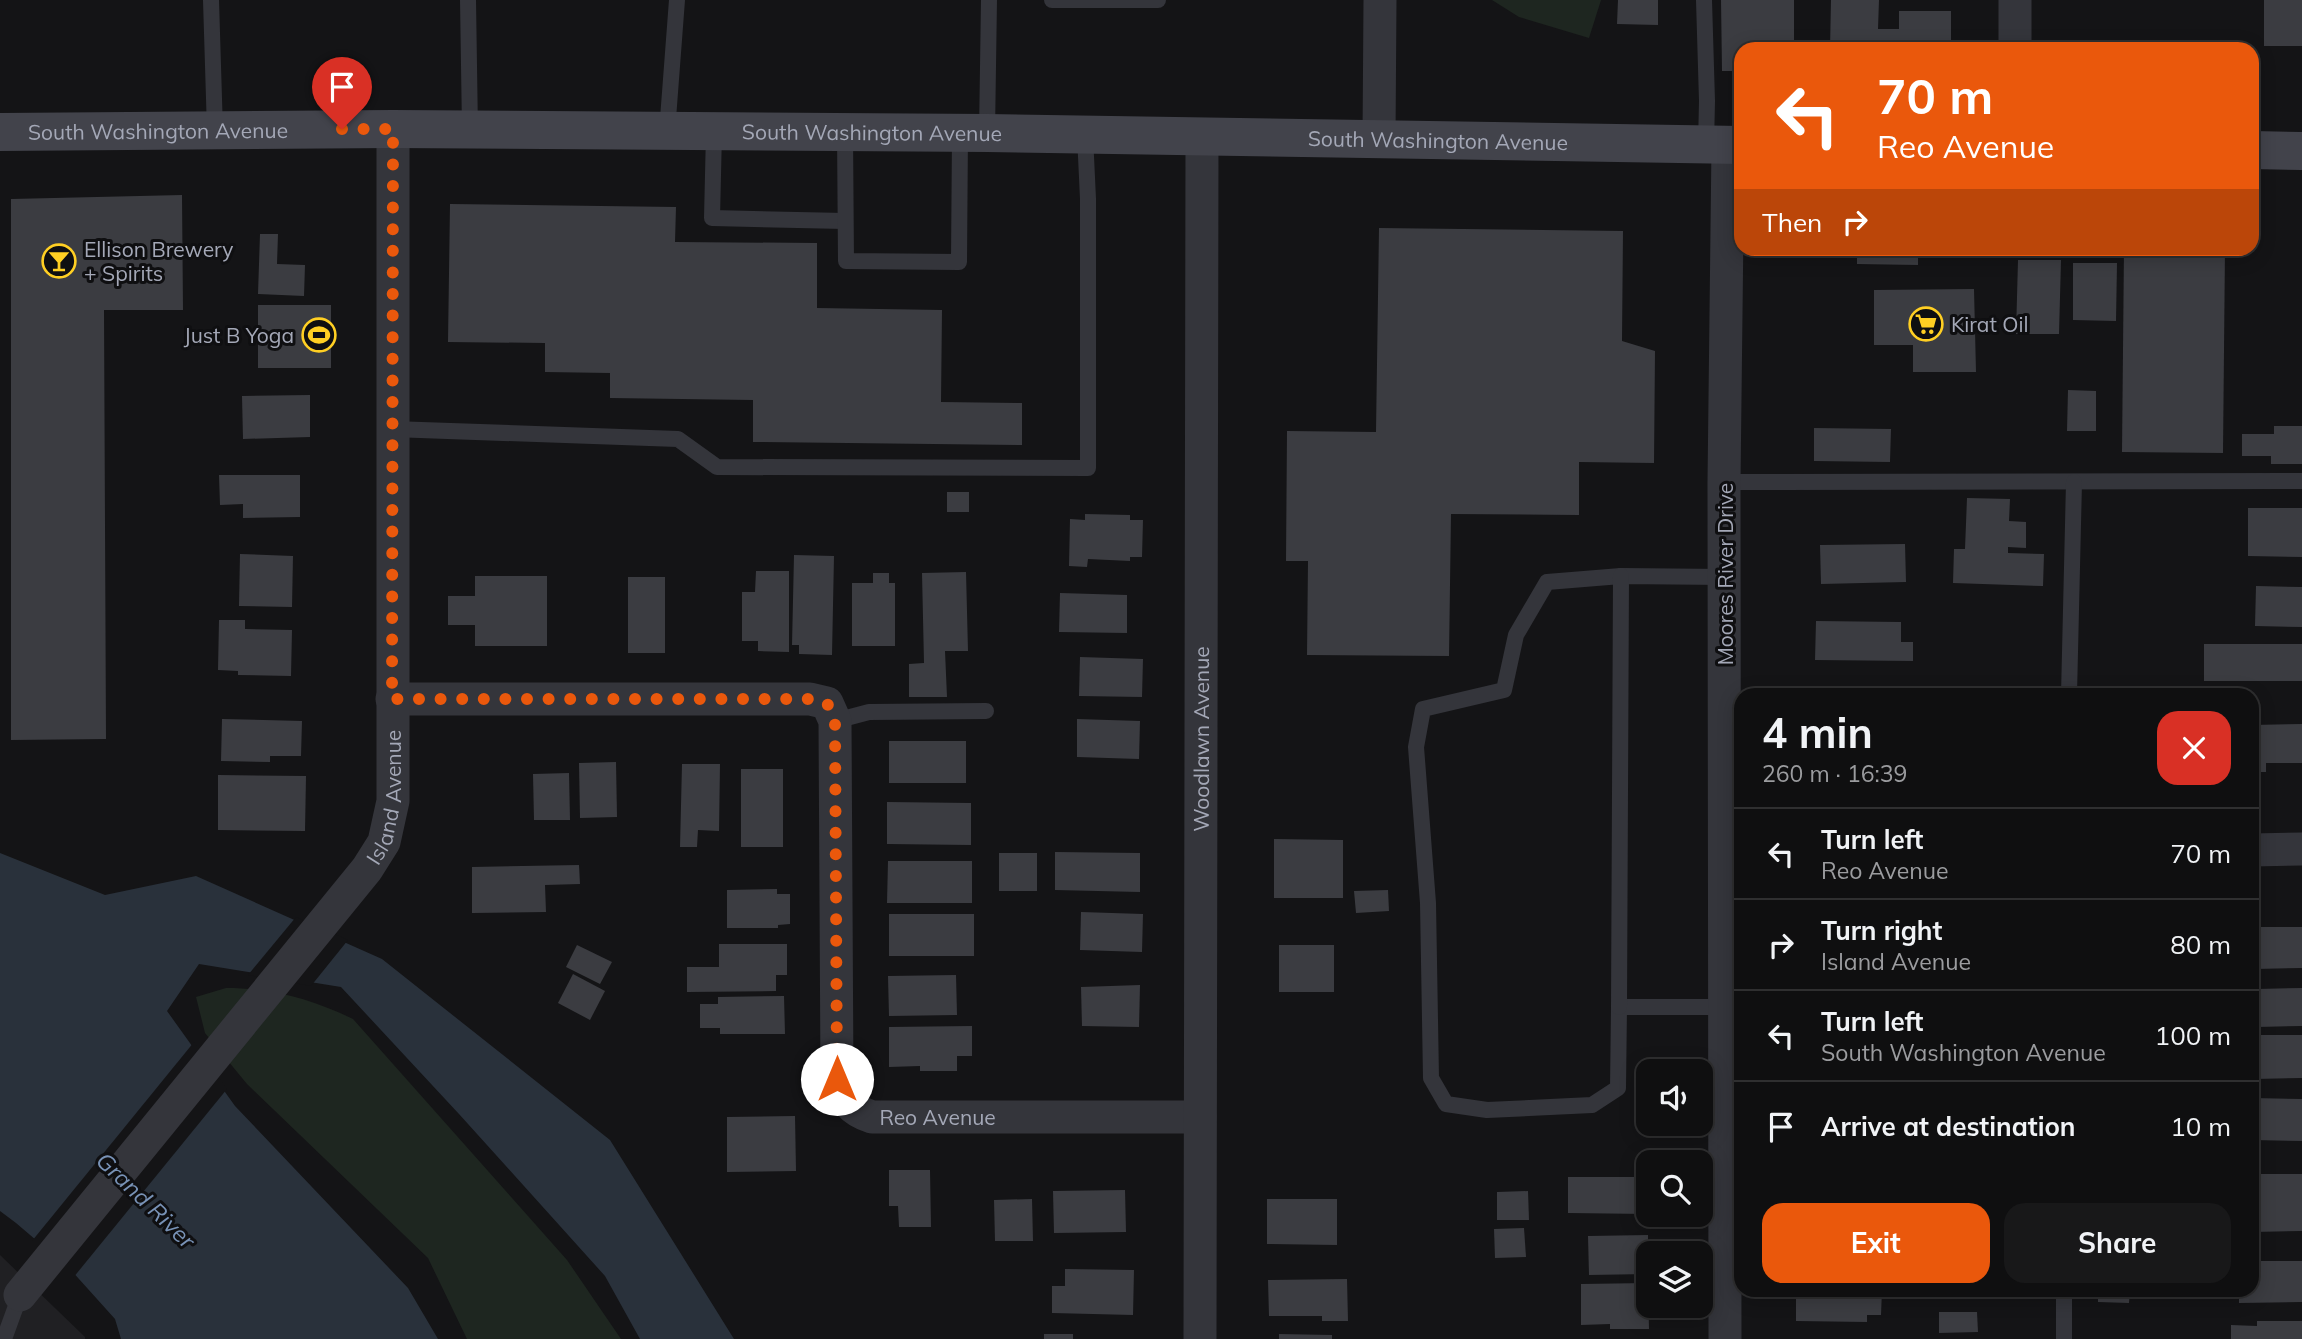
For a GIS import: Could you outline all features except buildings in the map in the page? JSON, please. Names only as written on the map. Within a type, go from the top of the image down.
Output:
[{"type":"street","points":[[1379,139],[1380,0]]},
{"type":"street","points":[[2015,0],[2015,42]]},
{"type":"street","name":"South Washington Avenue","points":[[0,132],[393,129],[845,132],[1725,145]]},
{"type":"street","name":"Island Avenue","points":[[20,1295],[367,869],[384,842],[393,801],[393,129]]},
{"type":"street","name":"Woodlawn Avenue","points":[[1200,1339],[1202,137]]},
{"type":"street","name":"Moores River Drive","points":[[1725,145],[1725,577],[1734,851],[1726,1007],[1726,1339]]},
{"type":"street","points":[[2259,150],[2302,151]]},
{"type":"street","points":[[392,699],[810,699],[827,703],[835,720]]},
{"type":"street","name":"Reo Avenue","points":[[835,720],[837,1079],[844,1099],[857,1112],[872,1117],[1200,1117]]},
{"type":"street","points":[[2259,850],[2302,849]]},
{"type":"lane","points":[[211,0],[215,131]]},
{"type":"lane","points":[[468,0],[470,130]]},
{"type":"lane","points":[[667,132],[677,0]]},
{"type":"lane","points":[[845,132],[846,261],[959,262],[989,0]]},
{"type":"lane","points":[[1052,0],[1158,0]]},
{"type":"lane","points":[[1704,0],[1707,101],[1725,145]]},
{"type":"lane","points":[[714,132],[712,218],[845,221]]},
{"type":"lane","points":[[392,429],[678,439],[717,467],[1088,468],[1086,135]]},
{"type":"lane","points":[[1724,482],[2302,481]]},
{"type":"lane","points":[[2069,688],[2074,482]]},
{"type":"lane","points":[[1621,576],[1618,1088],[1592,1105],[1488,1110],[1446,1104],[1431,1078],[1428,903],[1416,747],[1423,709],[1504,690],[1516,635],[1547,582],[1621,576],[1725,577]]},
{"type":"lane","points":[[835,720],[869,712],[986,711]]},
{"type":"lane","points":[[1619,1007],[1726,1007]]},
{"type":"lane","points":[[4,1339],[20,1295]]},
{"type":"lane","points":[[2064,1297],[2064,1339]]},
{"type":"shaded area","points":[[1492,0],[1601,0],[1589,38],[1519,17]]},
{"type":"shaded area","points":[[226,988],[291,996],[353,1019],[567,1260],[621,1339],[467,1339],[428,1258],[247,1084],[205,1033],[196,997]]},
{"type":"shaded area","points":[[0,1255],[85,1337],[85,1339],[0,1339]]},
{"type":"water","name":"Grand River","points":[[0,853],[105,895],[196,876],[382,959],[610,1140],[734,1339],[640,1339],[605,1276],[341,987],[199,964],[167,1011],[235,1106],[408,1288],[438,1339],[121,1339],[115,1319],[70,1269],[0,1211]]},
{"type":"pier","points":[[296,917],[348,940],[311,986],[248,975]]},
{"type":"pier","points":[[194,1042],[227,1089],[73,1278],[32,1241]]},
{"type":"place","name":"Ellison Brewery + Spirits","points":[[59,261]]},
{"type":"place","name":"Kirat Oil","points":[[1926,324]]},
{"type":"place","name":"Just B Yoga","points":[[319,335]]},
{"type":"route","points":[[342,129],[393,129],[392,699],[810,699],[827,703],[835,720],[837,1079]]}]
